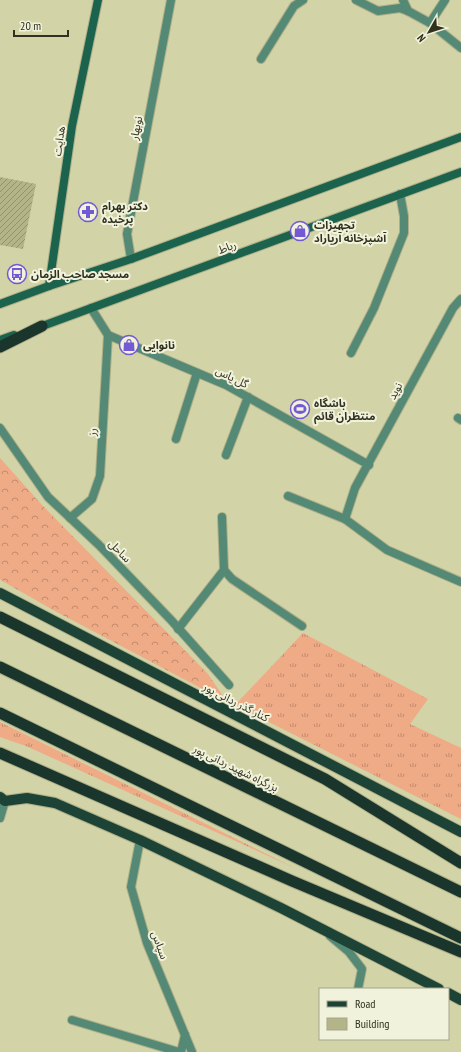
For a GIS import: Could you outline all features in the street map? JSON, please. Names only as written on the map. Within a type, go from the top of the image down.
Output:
[{"type":"highway","points":[[0,347],[42,326]]},
{"type":"highway","points":[[0,617],[325,779],[461,863]]},
{"type":"highway","name":"بزرگراه شهید ردانی پور","points":[[0,667],[461,892]]},
{"type":"highway","points":[[0,713],[461,938]]},
{"type":"highway","points":[[0,753],[292,881],[461,952]]},
{"type":"main road","name":"هدایت","points":[[49,286],[72,126],[98,0]]},
{"type":"main road","name":"رباط","points":[[0,304],[131,259],[461,137]]},
{"type":"main road","name":"رباط","points":[[0,340],[42,326],[461,172]]},
{"type":"main road","name":"کنار گذر ردانی پور","points":[[0,593],[461,832]]},
{"type":"main road","points":[[2,799],[27,798],[54,803],[140,840],[274,905],[437,988]]},
{"type":"street","name":"نوبهار","points":[[131,259],[127,234],[171,0]]},
{"type":"street","points":[[260,59],[294,6],[303,0]]},
{"type":"street","points":[[356,0],[378,11],[400,8],[408,11],[430,22],[461,48]]},
{"type":"street","points":[[403,0],[408,11]]},
{"type":"street","points":[[430,22],[444,0]]},
{"type":"street","points":[[351,353],[374,308],[404,233],[404,216],[400,194]]},
{"type":"street","name":"نوید","points":[[345,519],[356,488],[453,308],[461,299]]},
{"type":"street","points":[[91,308],[108,335]]},
{"type":"street","name":"گل یاس","points":[[108,335],[226,385],[369,465]]},
{"type":"street","name":"رز","points":[[70,518],[92,499],[100,476],[108,335]]},
{"type":"street","points":[[176,439],[197,373]]},
{"type":"street","points":[[226,455],[248,397]]},
{"type":"street","name":"ساحل","points":[[0,428],[48,497],[99,545],[178,628],[228,685]]},
{"type":"street","points":[[288,496],[345,519],[387,550],[461,582]]},
{"type":"street","points":[[222,517],[224,570],[232,579],[302,626]]},
{"type":"street","points":[[178,628],[224,570]]},
{"type":"street","points":[[0,818],[2,799]]},
{"type":"street","name":"سپاس","points":[[140,840],[131,887],[146,943],[192,1052]]},
{"type":"street","points":[[322,929],[349,952],[362,969],[358,988]]},
{"type":"street","points":[[72,1020],[180,1052],[185,1035]]},
{"type":"green space","points":[[0,458],[42,505],[208,674],[227,702],[55,611],[0,579]]},
{"type":"green space","points":[[303,633],[428,699],[410,724],[461,748],[461,819],[235,705]]},
{"type":"green space","points":[[0,722],[295,868],[26,746],[0,737]]},
{"type":"building","points":[[0,177],[36,184],[23,249],[0,245]]},
{"type":"place","name":"دکتر بهرام پرخیده","points":[[88,212]]},
{"type":"place","name":"تجهیزات آشپزخانه آریاراد","points":[[300,231]]},
{"type":"place","name":"مسجد صاحب الزمان","points":[[17,274]]},
{"type":"place","name":"نانوایی","points":[[129,345]]},
{"type":"place","name":"باشگاه منتظران قائم","points":[[300,409]]}]
